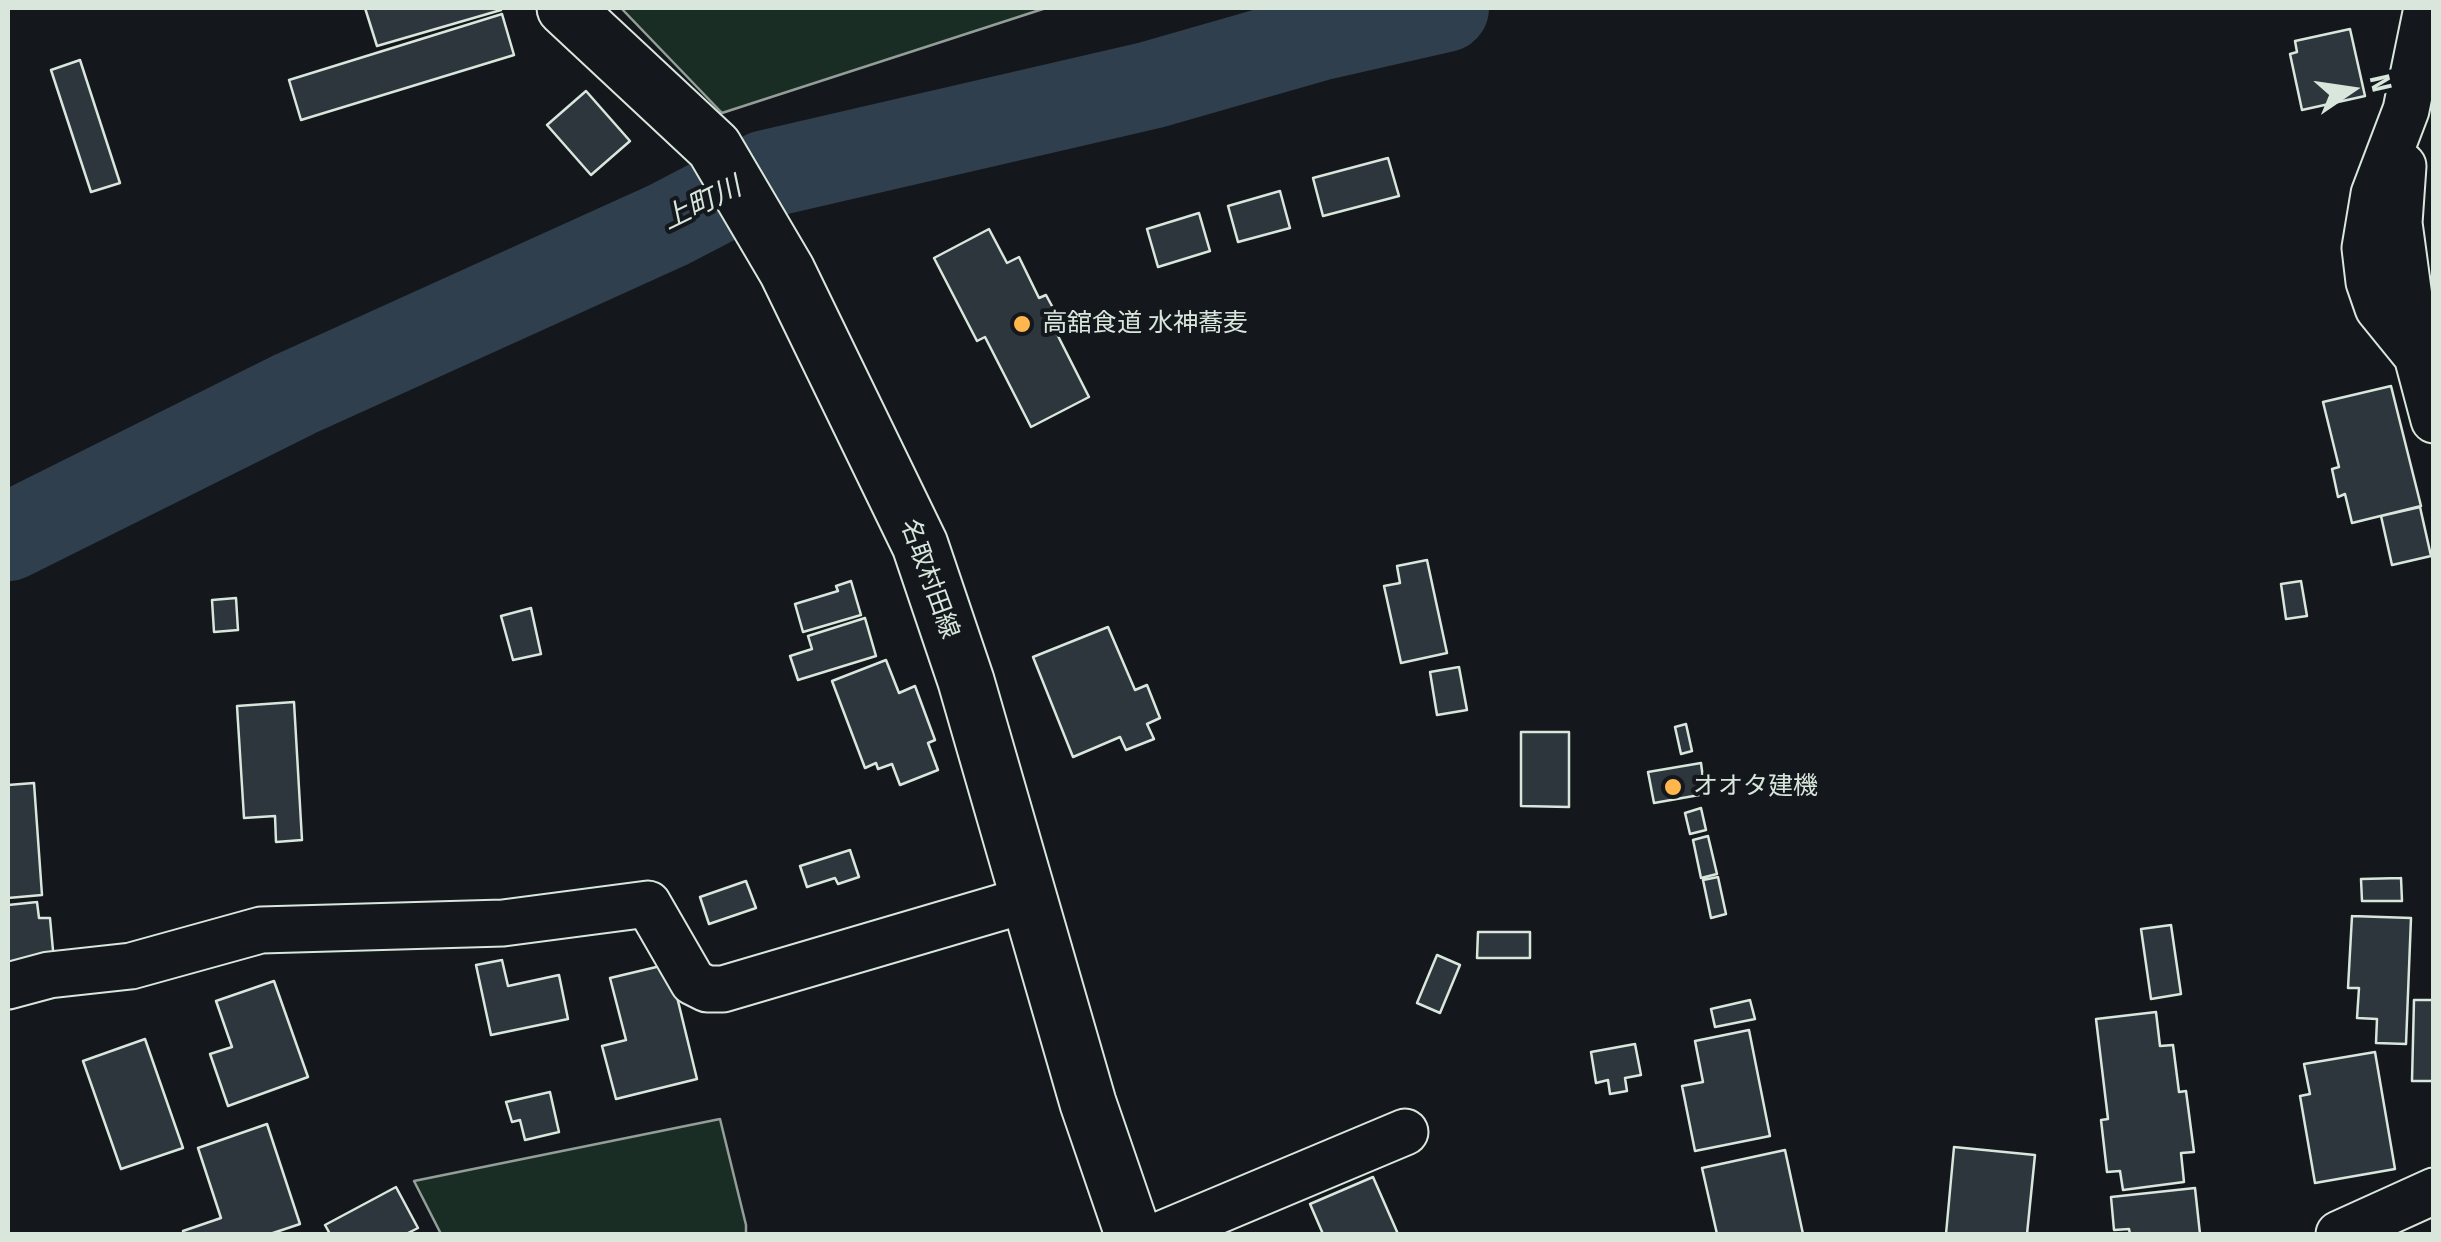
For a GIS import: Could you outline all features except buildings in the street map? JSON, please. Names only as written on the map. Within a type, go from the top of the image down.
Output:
[{"type":"main road","name":"名取村田線","points":[[564,8],[714,148],[787,272],[920,544],[966,682],[1088,1103],[1133,1234]]},
{"type":"street","points":[[2428,8],[2406,110],[2374,194],[2365,248],[2369,282],[2378,308],[2417,356],[2434,420]]},
{"type":"street","points":[[8,986],[48,975],[131,966],[262,930],[503,923],[648,904],[693,982],[723,990],[1030,899]]},
{"type":"street","points":[[1162,1234],[1405,1132]]},
{"type":"street","points":[[2339,1234],[2434,1191]]},
{"type":"green space","points":[[621,8],[1046,8],[722,113]]},
{"type":"green space","points":[[720,1119],[746,1234],[441,1234],[414,1181]]},
{"type":"waterway","name":"上町川","points":[[8,537],[295,394],[668,225],[766,174],[1151,85],[1322,36],[1445,8]]},
{"type":"place","name":"高舘食道 水神蕎麦","points":[[1022,324]]},
{"type":"place","name":"オオタ建機","points":[[1673,787]]}]
